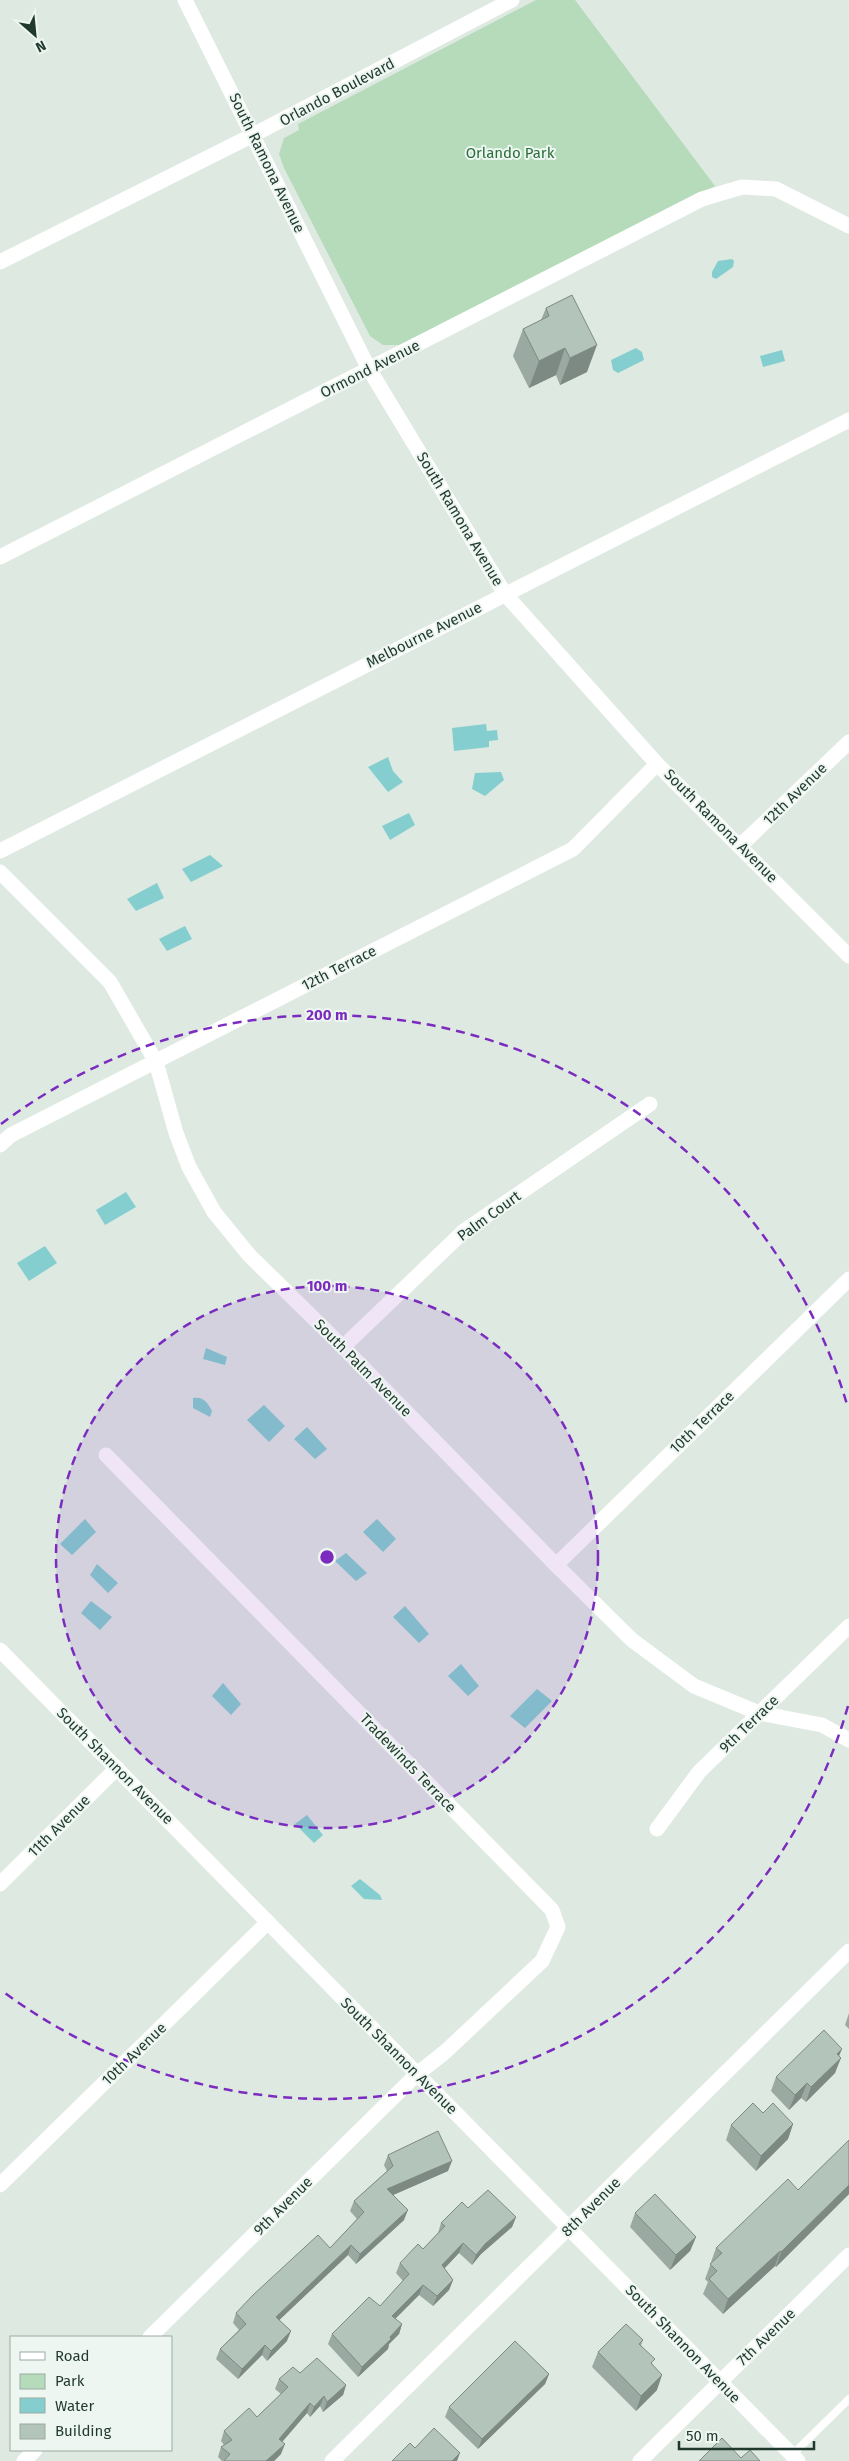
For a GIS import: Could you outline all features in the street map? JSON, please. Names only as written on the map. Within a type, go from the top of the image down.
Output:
[{"type":"street","name":"South Ramona Avenue","points":[[185,0],[369,369],[505,594],[657,764],[741,845],[849,956]]},
{"type":"street","name":"Orlando Boulevard","points":[[0,262],[253,135],[512,0]]},
{"type":"street","name":"Ormond Avenue","points":[[0,557],[702,199],[742,187],[776,189],[849,226]]},
{"type":"street","name":"Melbourne Avenue","points":[[0,851],[849,420]]},
{"type":"street","name":"12th Avenue","points":[[741,845],[849,742]]},
{"type":"street","name":"12th Terrace","points":[[0,1145],[11,1135],[573,849],[657,764]]},
{"type":"street","name":"South Palm Avenue","points":[[0,872],[110,982],[156,1062],[176,1133],[189,1167],[214,1212],[248,1255],[343,1347],[556,1566],[632,1640],[694,1686],[759,1714],[822,1725],[849,1740]]},
{"type":"street","name":"Palm Court","points":[[343,1347],[464,1231],[650,1104]]},
{"type":"street","name":"10th Terrace","points":[[556,1566],[849,1279]]},
{"type":"street","name":"Tradewinds Terrace","points":[[106,1455],[552,1910],[558,1928],[542,1961],[445,2052],[416,2074]]},
{"type":"street","name":"9th Terrace","points":[[657,1828],[699,1772],[849,1626]]},
{"type":"street","name":"South Shannon Avenue","points":[[0,1650],[118,1768],[416,2074],[570,2227],[795,2458]]},
{"type":"street","name":"11th Avenue","points":[[0,1884],[118,1768]]},
{"type":"street","name":"10th Avenue","points":[[0,2185],[268,1922]]},
{"type":"street","name":"8th Avenue","points":[[332,2461],[849,1951]]},
{"type":"street","name":"9th Avenue","points":[[151,2336],[416,2074]]},
{"type":"street","name":"7th Avenue","points":[[640,2461],[849,2255]]},
{"type":"street","points":[[24,2461],[35,2451]]},
{"type":"lane","points":[[795,2458],[849,2399]]},
{"type":"green space","name":"Orlando Park","points":[[536,0],[575,0],[715,186],[407,345],[383,345],[370,336],[284,168],[279,154],[284,138],[299,130],[298,124]]},
{"type":"water","points":[[732,259],[734,261],[733,267],[716,279],[712,277],[712,272],[718,261]]},
{"type":"water","points":[[636,348],[642,352],[644,360],[618,373],[613,370],[611,360]]},
{"type":"water","points":[[782,350],[785,361],[763,367],[760,356]]},
{"type":"water","points":[[486,724],[487,731],[497,730],[498,740],[489,741],[489,747],[454,751],[452,728]]},
{"type":"water","points":[[388,757],[393,771],[403,782],[388,792],[368,767]]},
{"type":"water","points":[[501,772],[504,780],[485,796],[472,789],[475,773]]},
{"type":"water","points":[[409,813],[415,825],[390,840],[382,826]]},
{"type":"water","points":[[210,855],[223,866],[191,882],[182,869]]},
{"type":"water","points":[[157,883],[164,898],[136,911],[127,899]]},
{"type":"water","points":[[185,926],[192,939],[167,951],[159,939]]},
{"type":"water","points":[[126,1192],[136,1207],[105,1225],[96,1210]]},
{"type":"water","points":[[45,1246],[57,1263],[29,1281],[17,1263]]},
{"type":"water","points":[[206,1348],[227,1357],[225,1365],[203,1359]]},
{"type":"water","points":[[193,1398],[200,1398],[207,1403],[212,1411],[210,1417],[193,1408]]},
{"type":"water","points":[[264,1405],[285,1426],[269,1442],[247,1420]]},
{"type":"water","points":[[307,1427],[327,1449],[315,1459],[294,1439]]},
{"type":"water","points":[[85,1519],[96,1532],[72,1555],[60,1544]]},
{"type":"water","points":[[377,1519],[396,1539],[383,1552],[363,1532]]},
{"type":"water","points":[[346,1553],[367,1573],[356,1581],[335,1561]]},
{"type":"water","points":[[97,1564],[118,1583],[108,1593],[90,1575]]},
{"type":"water","points":[[91,1601],[112,1617],[100,1630],[81,1613]]},
{"type":"water","points":[[405,1606],[429,1634],[419,1643],[393,1617]]},
{"type":"water","points":[[461,1664],[479,1686],[468,1696],[448,1676]]},
{"type":"water","points":[[223,1683],[241,1704],[231,1715],[212,1696]]},
{"type":"water","points":[[537,1689],[552,1701],[525,1728],[510,1716]]},
{"type":"water","points":[[307,1815],[323,1835],[314,1843],[295,1824]]},
{"type":"water","points":[[360,1879],[380,1895],[382,1900],[364,1899],[351,1886]]},
{"type":"building","points":[[572,295],[597,345],[570,358],[565,348],[539,361],[523,329],[549,316],[546,308]]},
{"type":"building","points":[[824,2030],[842,2049],[837,2054],[841,2058],[811,2087],[807,2083],[795,2095],[776,2077]]},
{"type":"building","points":[[753,2103],[763,2113],[773,2103],[793,2124],[761,2156],[731,2125]]},
{"type":"building","points":[[438,2131],[452,2161],[387,2189],[408,2210],[360,2254],[351,2245],[276,2317],[291,2331],[271,2351],[265,2345],[242,2369],[220,2349],[246,2324],[236,2313],[318,2235],[330,2248],[364,2212],[354,2201],[393,2166],[388,2155]]},
{"type":"building","points":[[849,2140],[849,2185],[781,2252],[728,2299],[709,2279],[717,2271],[710,2264],[722,2253],[716,2248],[788,2179],[798,2190]]},
{"type":"building","points":[[488,2190],[516,2217],[485,2244],[476,2255],[463,2243],[442,2265],[453,2280],[437,2296],[423,2285],[392,2316],[402,2324],[390,2337],[391,2339],[362,2367],[332,2334],[369,2297],[380,2306],[409,2274],[400,2263],[418,2244],[423,2249],[445,2226],[441,2223],[462,2202],[468,2208]]},
{"type":"building","points":[[655,2194],[696,2237],[676,2255],[635,2213]]},
{"type":"building","points":[[626,2324],[643,2340],[639,2344],[655,2359],[651,2363],[662,2375],[641,2396],[598,2352]]},
{"type":"building","points":[[515,2341],[549,2374],[482,2439],[449,2407]]},
{"type":"building","points":[[317,2358],[346,2385],[327,2402],[324,2396],[314,2407],[310,2403],[279,2439],[285,2444],[266,2461],[224,2461],[230,2454],[221,2447],[232,2440],[224,2431],[249,2408],[257,2417],[288,2387],[279,2379],[293,2367],[300,2373]]},
{"type":"building","points":[[434,2428],[460,2453],[452,2461],[392,2461],[410,2443],[415,2448]]},
{"type":"building","points":[[722,2438],[741,2458],[750,2450],[760,2461],[699,2461]]}]
